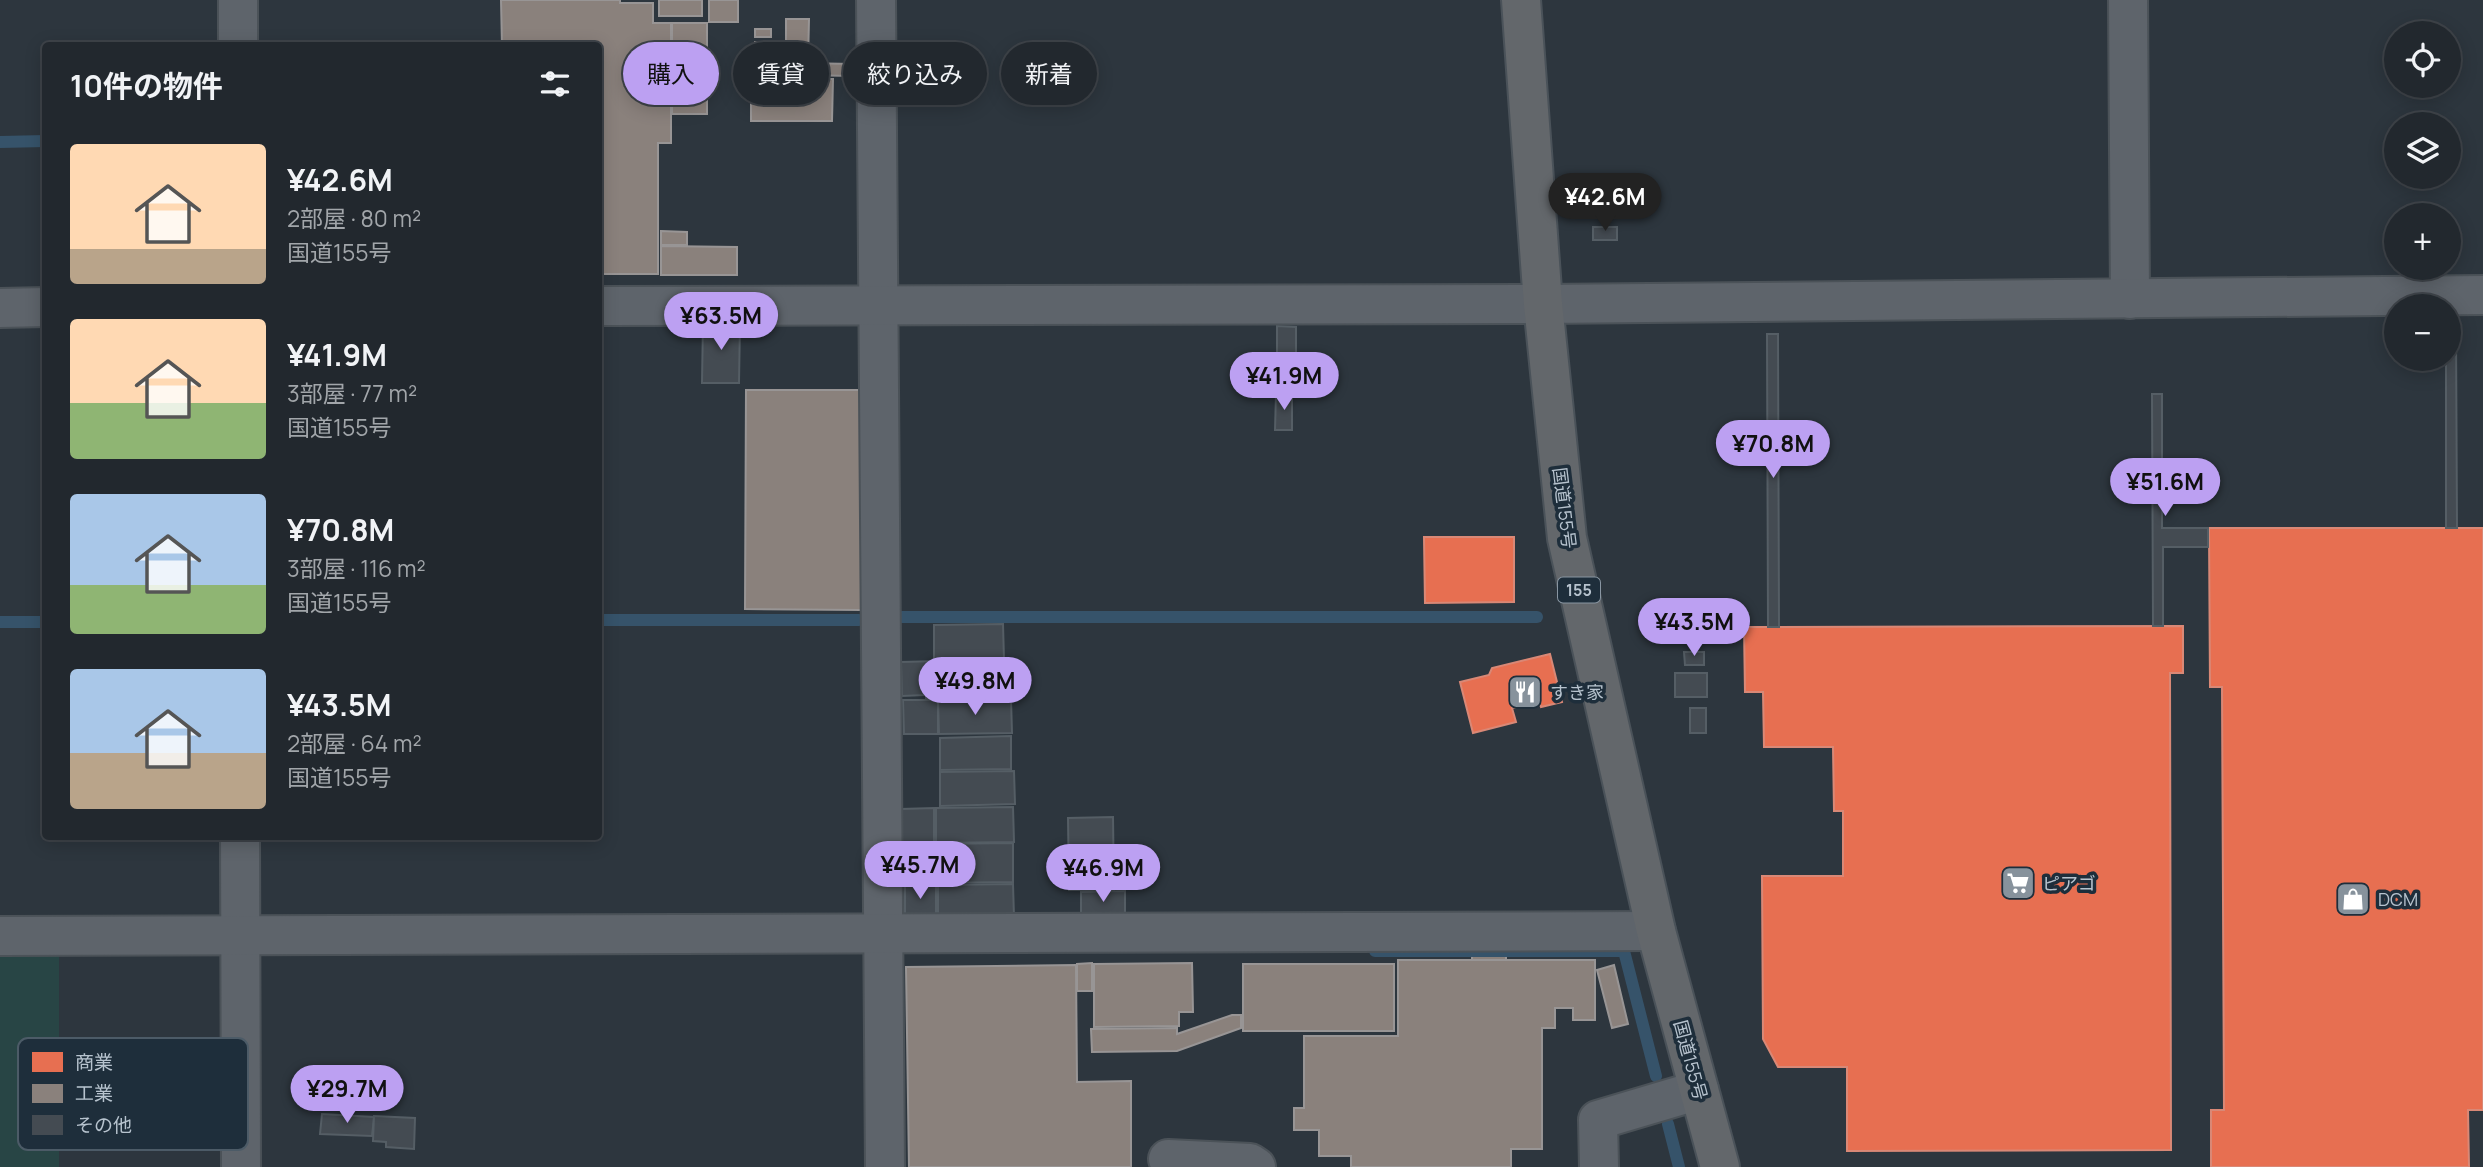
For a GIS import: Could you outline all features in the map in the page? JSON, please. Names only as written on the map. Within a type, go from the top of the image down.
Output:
[{"type":"highway","name":"国道155号","points":[[1521,0],[1543,304],[1567,538],[1656,931],[1720,1167]]},
{"type":"street","points":[[238,0],[238,42]]},
{"type":"street","points":[[876,0],[885,1167]]},
{"type":"street","points":[[2128,0],[2130,299]]},
{"type":"street","points":[[602,306],[1543,304],[2483,295]]},
{"type":"street","points":[[0,308],[42,307]]},
{"type":"street","points":[[240,840],[240,1038]]},
{"type":"street","points":[[0,936],[1656,931]]},
{"type":"street","points":[[1599,1167],[1598,1120],[1699,1090]]},
{"type":"street","points":[[1168,1159],[1250,1163],[1256,1167]]},
{"type":"green space","points":[[59,954],[59,1038],[18,1038],[18,1150],[59,1150],[59,1167],[0,1167],[0,955]]},
{"type":"building: 商業","name":"DCM","points":[[2209,528],[2483,528],[2483,1110],[2468,1110],[2469,1167],[2211,1167],[2211,1110],[2224,1110],[2222,687],[2210,687]]},
{"type":"building: 商業","points":[[1424,537],[1514,537],[1514,602],[1425,603]]},
{"type":"building: 商業","points":[[2183,626],[2183,673],[2170,673],[2171,1150],[1847,1151],[1847,1067],[1778,1067],[1763,1039],[1762,876],[1843,876],[1843,811],[1834,811],[1833,747],[1764,747],[1763,692],[1745,692],[1744,627]]},
{"type":"building: 商業","points":[[1550,654],[1562,702],[1541,707],[1539,702],[1512,708],[1516,722],[1473,733],[1460,682],[1489,675],[1492,668]]},
{"type":"building: 工業","points":[[501,0],[620,0],[620,3],[653,3],[653,23],[671,23],[671,42],[623,42],[623,105],[671,105],[671,143],[658,143],[658,274],[602,274],[602,42],[502,42]]},
{"type":"building: 工業","points":[[659,0],[702,0],[702,16],[659,16]]},
{"type":"building: 工業","points":[[709,0],[738,0],[738,22],[709,22]]},
{"type":"building: 工業","points":[[786,19],[809,19],[808,42],[786,42]]},
{"type":"building: 工業","points":[[672,23],[707,23],[707,42],[672,42]]},
{"type":"building: 工業","points":[[755,29],[771,29],[771,37],[755,37]]},
{"type":"building: 工業","points":[[829,64],[843,64],[843,76],[829,76]]},
{"type":"building: 工業","points":[[829,79],[833,79],[832,121],[751,121],[751,105],[829,105]]},
{"type":"building: 工業","points":[[672,105],[707,105],[707,114],[672,114]]},
{"type":"building: 工業","points":[[661,231],[687,232],[687,245],[661,245]]},
{"type":"building: 工業","points":[[661,246],[737,247],[737,275],[661,275]]},
{"type":"building: 工業","points":[[746,390],[863,390],[861,610],[745,609]]},
{"type":"building: 工業","points":[[1472,953],[1506,953],[1506,960],[1472,960]]},
{"type":"building: 工業","points":[[1398,960],[1595,960],[1595,1020],[1573,1020],[1573,1008],[1555,1008],[1555,1028],[1542,1028],[1542,1149],[1511,1149],[1511,1167],[1351,1167],[1351,1156],[1319,1156],[1319,1130],[1294,1130],[1294,1108],[1304,1108],[1304,1036],[1398,1036]]},
{"type":"building: 工業","points":[[1092,963],[1092,991],[1077,991],[1077,964]]},
{"type":"building: 工業","points":[[1192,963],[1193,1012],[1179,1012],[1179,1026],[1094,1027],[1094,964]]},
{"type":"building: 工業","points":[[1243,964],[1394,964],[1394,1031],[1243,1031]]},
{"type":"building: 工業","points":[[1076,965],[1077,1082],[1131,1081],[1131,1167],[909,1167],[906,967]]},
{"type":"building: 工業","points":[[1614,965],[1628,1024],[1612,1028],[1597,970]]},
{"type":"building: 工業","points":[[1232,1015],[1241,1015],[1241,1028],[1177,1051],[1092,1052],[1091,1029],[1177,1028],[1177,1034]]},
{"type":"building: その他","points":[[1593,227],[1617,227],[1617,240],[1593,240]]},
{"type":"building: その他","points":[[703,322],[740,322],[739,383],[702,383]]},
{"type":"building: その他","points":[[1277,326],[1296,327],[1296,364],[1277,364]]},
{"type":"building: その他","points":[[1767,334],[1778,334],[1779,627],[1768,627]]},
{"type":"building: その他","points":[[2446,371],[2456,371],[2457,528],[2446,528]]},
{"type":"building: その他","points":[[1276,394],[1292,394],[1292,430],[1275,430]]},
{"type":"building: その他","points":[[2152,394],[2162,394],[2162,528],[2208,528],[2208,547],[2163,547],[2163,626],[2153,626]]},
{"type":"building: その他","points":[[1003,624],[1004,660],[934,661],[934,625]]},
{"type":"building: その他","points":[[1684,652],[1704,652],[1704,665],[1685,665]]},
{"type":"building: その他","points":[[940,661],[940,673],[924,674],[925,695],[902,696],[901,662]]},
{"type":"building: その他","points":[[1010,663],[1011,697],[926,699],[926,675],[942,675],[942,664]]},
{"type":"building: その他","points":[[1675,673],[1707,673],[1707,697],[1675,697]]},
{"type":"building: その他","points":[[1011,699],[1012,733],[939,734],[938,700]]},
{"type":"building: その他","points":[[903,700],[938,700],[938,734],[904,734]]},
{"type":"building: その他","points":[[1690,708],[1706,708],[1706,733],[1690,733]]},
{"type":"building: その他","points":[[1011,736],[1011,769],[940,770],[940,738]]},
{"type":"building: その他","points":[[1014,771],[1015,804],[940,806],[940,772]]},
{"type":"building: その他","points":[[1013,807],[1014,842],[936,843],[936,808]]},
{"type":"building: その他","points":[[934,808],[934,842],[902,843],[901,809]]},
{"type":"building: その他","points":[[1113,817],[1114,890],[1069,890],[1068,818]]},
{"type":"building: その他","points":[[1013,843],[1013,882],[932,883],[932,844]]},
{"type":"building: その他","points":[[1013,884],[1014,917],[938,918],[938,885]]},
{"type":"building: その他","points":[[905,885],[936,885],[936,917],[905,917]]},
{"type":"building: その他","points":[[1125,891],[1125,917],[1081,918],[1081,892]]},
{"type":"building: その他","points":[[322,1114],[374,1117],[372,1136],[320,1134]]},
{"type":"building: その他","points":[[374,1116],[415,1118],[414,1149],[386,1147],[386,1142],[373,1141]]},
{"type":"waterway","points":[[0,142],[42,141]]},
{"type":"waterway","points":[[894,617],[1537,617]]},
{"type":"waterway","points":[[602,620],[859,620]]},
{"type":"waterway","points":[[0,622],[42,622]]},
{"type":"waterway","points":[[1375,951],[1624,951],[1656,1076]]},
{"type":"waterway","points":[[1668,1124],[1679,1167]]},
{"type":"place","name":"すき家","points":[[1525,692]]},
{"type":"place","name":"ピアゴ","points":[[2018,883]]},
{"type":"place","name":"DCM","points":[[2353,899]]}]
